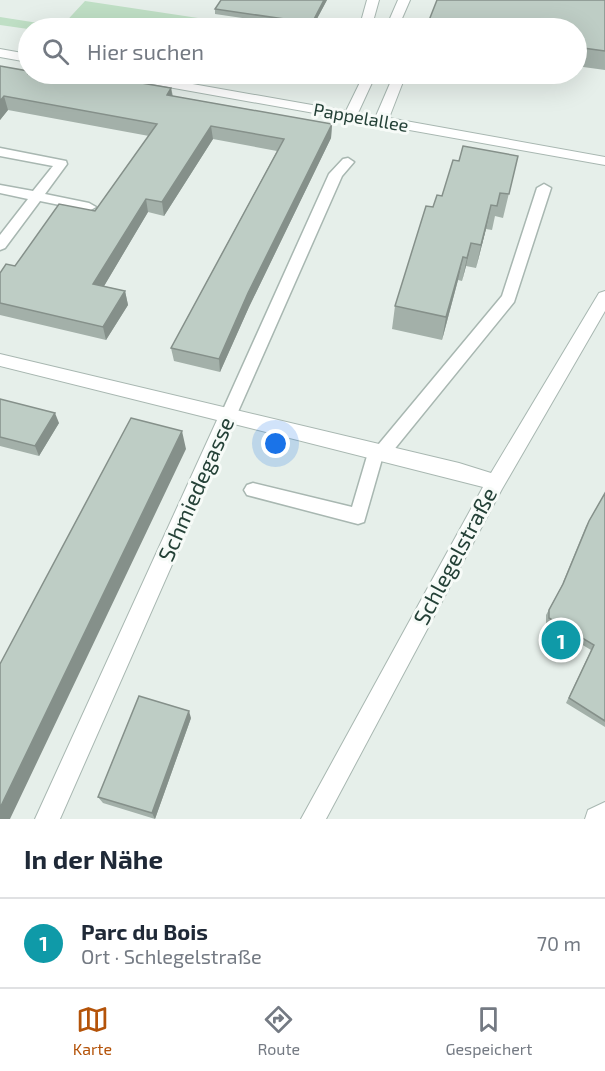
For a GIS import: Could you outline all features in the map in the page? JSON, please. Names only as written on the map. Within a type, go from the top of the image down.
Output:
[{"type":"street","points":[[368,18],[373,0]]},
{"type":"street","points":[[396,18],[404,0]]},
{"type":"street","points":[[0,53],[18,56]]},
{"type":"street","name":"Pappelallee","points":[[173,84],[605,162]]},
{"type":"street","points":[[350,116],[365,84]]},
{"type":"street","points":[[381,121],[396,84]]},
{"type":"street","name":"Schlegelstraße","points":[[313,819],[495,483],[605,297]]},
{"type":"street","points":[[0,360],[379,451],[459,471],[495,483]]},
{"type":"street","name":"Schmiedegasse","points":[[47,819],[229,414]]},
{"type":"street","points":[[597,819],[605,814]]},
{"type":"lane","points":[[0,152],[61,164],[0,245]]},
{"type":"lane","name":"Schmiedegasse","points":[[229,414],[336,174],[348,162]]},
{"type":"lane","points":[[253,490],[358,516],[379,451],[509,298],[544,188]]},
{"type":"lane","points":[[0,189],[89,207]]},
{"type":"green space","points":[[85,1],[198,18],[69,18]]},
{"type":"green space","points":[[0,17],[18,20],[18,28],[0,25]]},
{"type":"building","points":[[221,0],[324,0],[315,18],[277,18],[215,9]]},
{"type":"building","points":[[437,0],[605,0],[605,51],[587,49],[587,18],[430,18]]},
{"type":"building","points":[[0,66],[18,69],[18,84],[147,84],[171,88],[167,95],[332,124],[248,293],[219,359],[171,348],[284,139],[211,126],[162,202],[146,199],[93,284],[125,291],[103,327],[0,303],[0,273],[6,264],[15,266],[59,204],[95,211],[157,124],[4,96],[0,101]]},
{"type":"building","points":[[463,146],[518,156],[509,194],[500,193],[497,206],[491,205],[481,245],[471,243],[467,258],[463,257],[446,317],[395,306],[426,206],[433,207],[437,195],[442,196],[453,160],[459,161]]},
{"type":"building","points":[[0,399],[55,413],[35,446],[0,437]]},
{"type":"building","points":[[131,418],[182,431],[0,808],[0,664]]},
{"type":"building","points":[[605,493],[605,721],[569,698],[594,645],[549,618],[549,610],[563,584],[589,521]]},
{"type":"building","points":[[139,696],[189,711],[152,813],[98,797]]},
{"type":"place","name":"Parc du Bois","points":[[561,640]]}]
